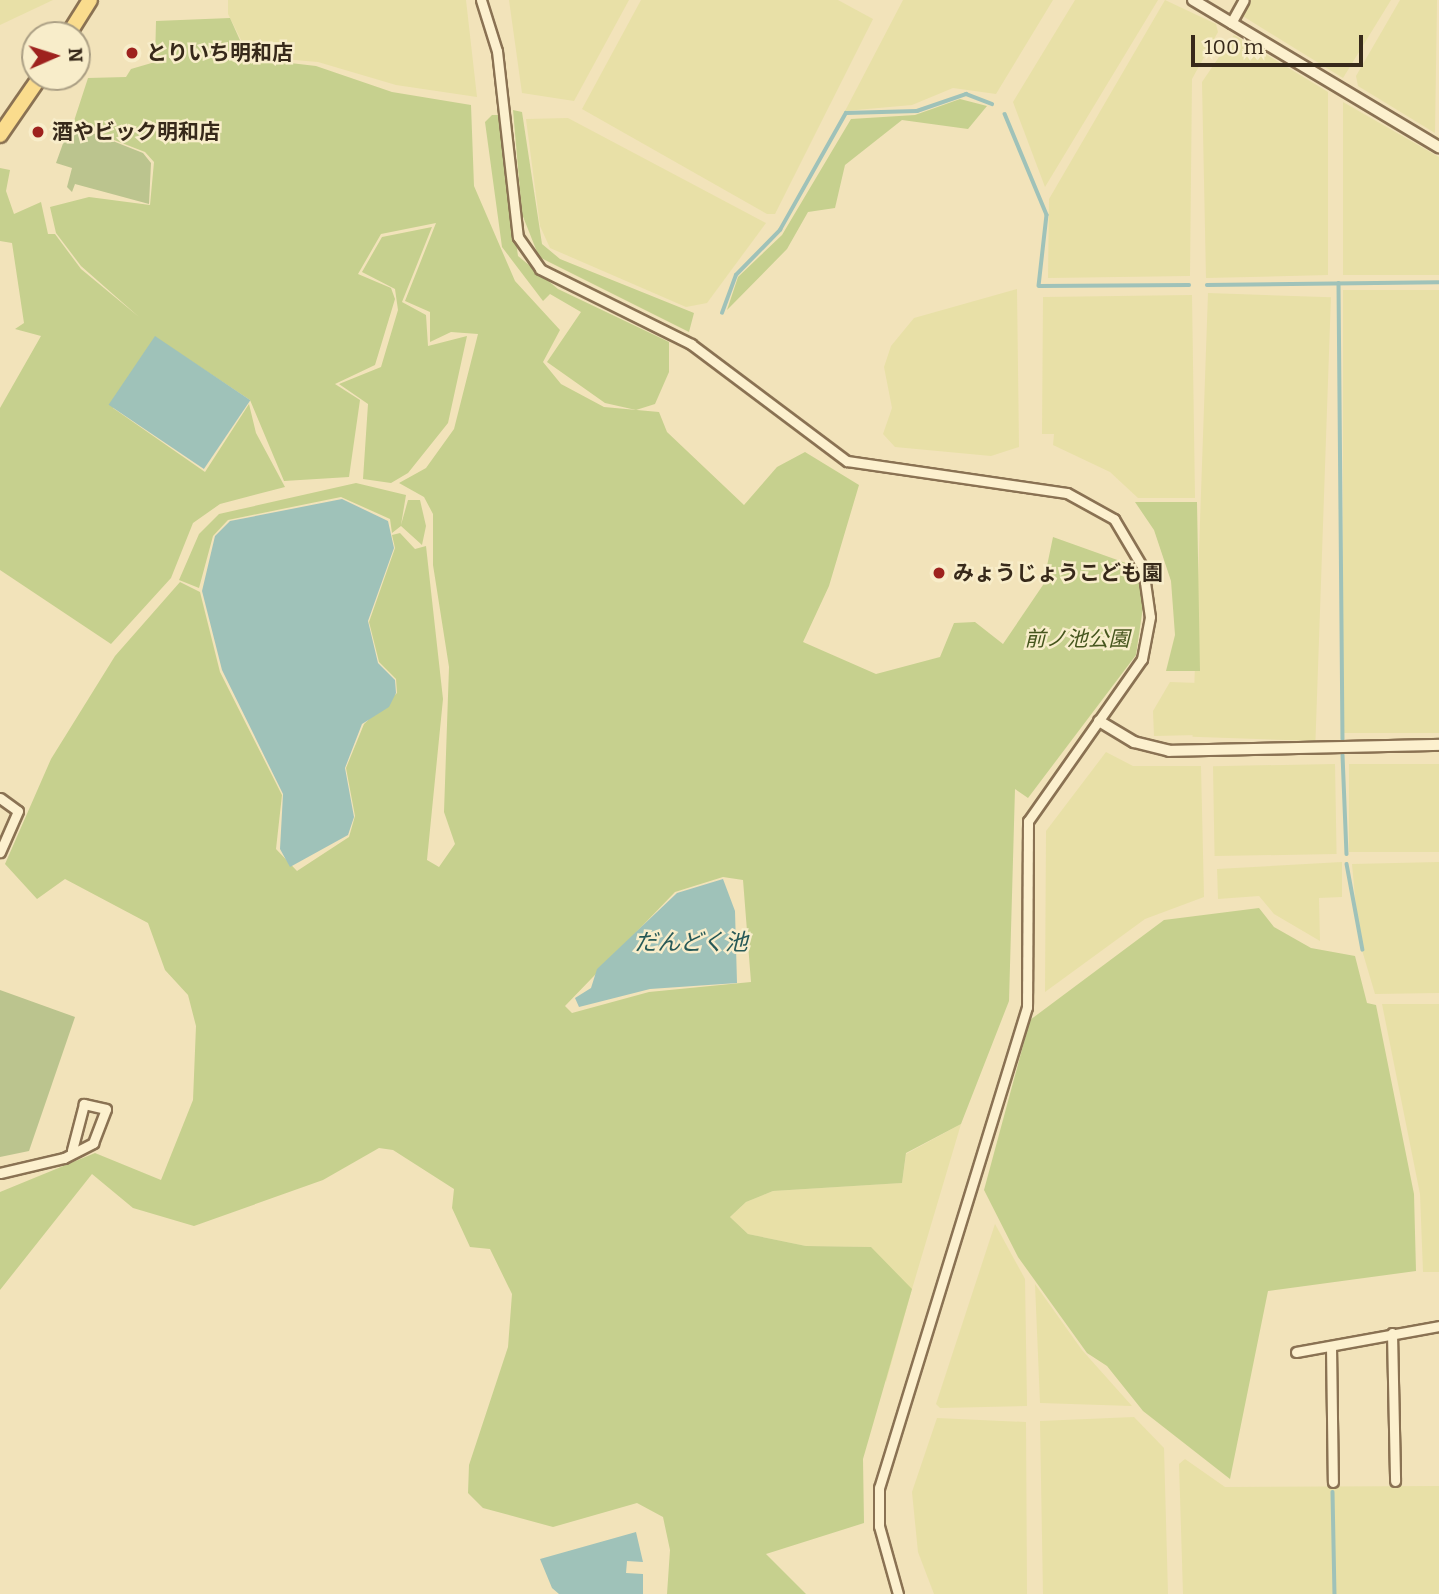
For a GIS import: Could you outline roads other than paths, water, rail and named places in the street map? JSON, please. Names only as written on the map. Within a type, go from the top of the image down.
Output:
[{"type":"main road","points":[[77,21],[90,0]]},
{"type":"main road","points":[[0,135],[30,91]]},
{"type":"street","points":[[481,0],[496,51],[518,237],[540,270],[691,344],[847,461],[1067,493],[1114,519],[1143,568],[1150,634],[1135,670],[1028,821],[1027,1007],[879,1488],[879,1526],[898,1594]]},
{"type":"street","points":[[1193,0],[1439,147]]},
{"type":"street","points":[[1231,23],[1244,0]]},
{"type":"street","points":[[1099,721],[1134,743],[1169,751],[1439,745]]},
{"type":"street","points":[[0,798],[18,811],[0,852]]},
{"type":"street","points":[[0,1173],[72,1150],[93,1143],[106,1109],[84,1104],[72,1150]]},
{"type":"street","points":[[1296,1352],[1439,1326]]},
{"type":"street","points":[[1392,1333],[1395,1481]]},
{"type":"street","points":[[1331,1346],[1333,1482]]},
{"type":"water","points":[[155,336],[250,400],[204,469],[109,405]]},
{"type":"water","points":[[342,499],[388,521],[394,548],[368,621],[378,663],[395,680],[396,693],[389,707],[362,724],[345,768],[354,817],[348,835],[290,867],[280,849],[283,794],[222,670],[202,591],[215,536],[230,521]]},
{"type":"water","name":"だんどく池","points":[[723,879],[735,911],[737,983],[650,989],[579,1007],[575,998],[591,988],[597,969],[677,893]]},
{"type":"water","points":[[636,1532],[643,1562],[627,1561],[626,1573],[643,1574],[643,1594],[559,1594],[552,1588],[540,1559]]},
{"type":"waterway","points":[[722,313],[736,275],[780,230],[846,113],[917,111],[966,94],[992,104]]},
{"type":"waterway","points":[[1005,114],[1047,215],[1039,286],[1189,285]]},
{"type":"waterway","points":[[1207,285],[1439,282]]},
{"type":"waterway","points":[[1339,283],[1343,739]]},
{"type":"waterway","points":[[1343,755],[1347,854]]},
{"type":"waterway","points":[[1347,864],[1363,950]]},
{"type":"waterway","points":[[1333,1492],[1335,1594]]},
{"type":"place","name":"とりいち明和店","points":[[132,53]]},
{"type":"place","name":"酒やビック明和店","points":[[38,132]]},
{"type":"place","name":"みょうじょうこども園","points":[[939,573]]},
{"type":"park label","name":"前ノ池公園","points":[[1077,639]]}]
